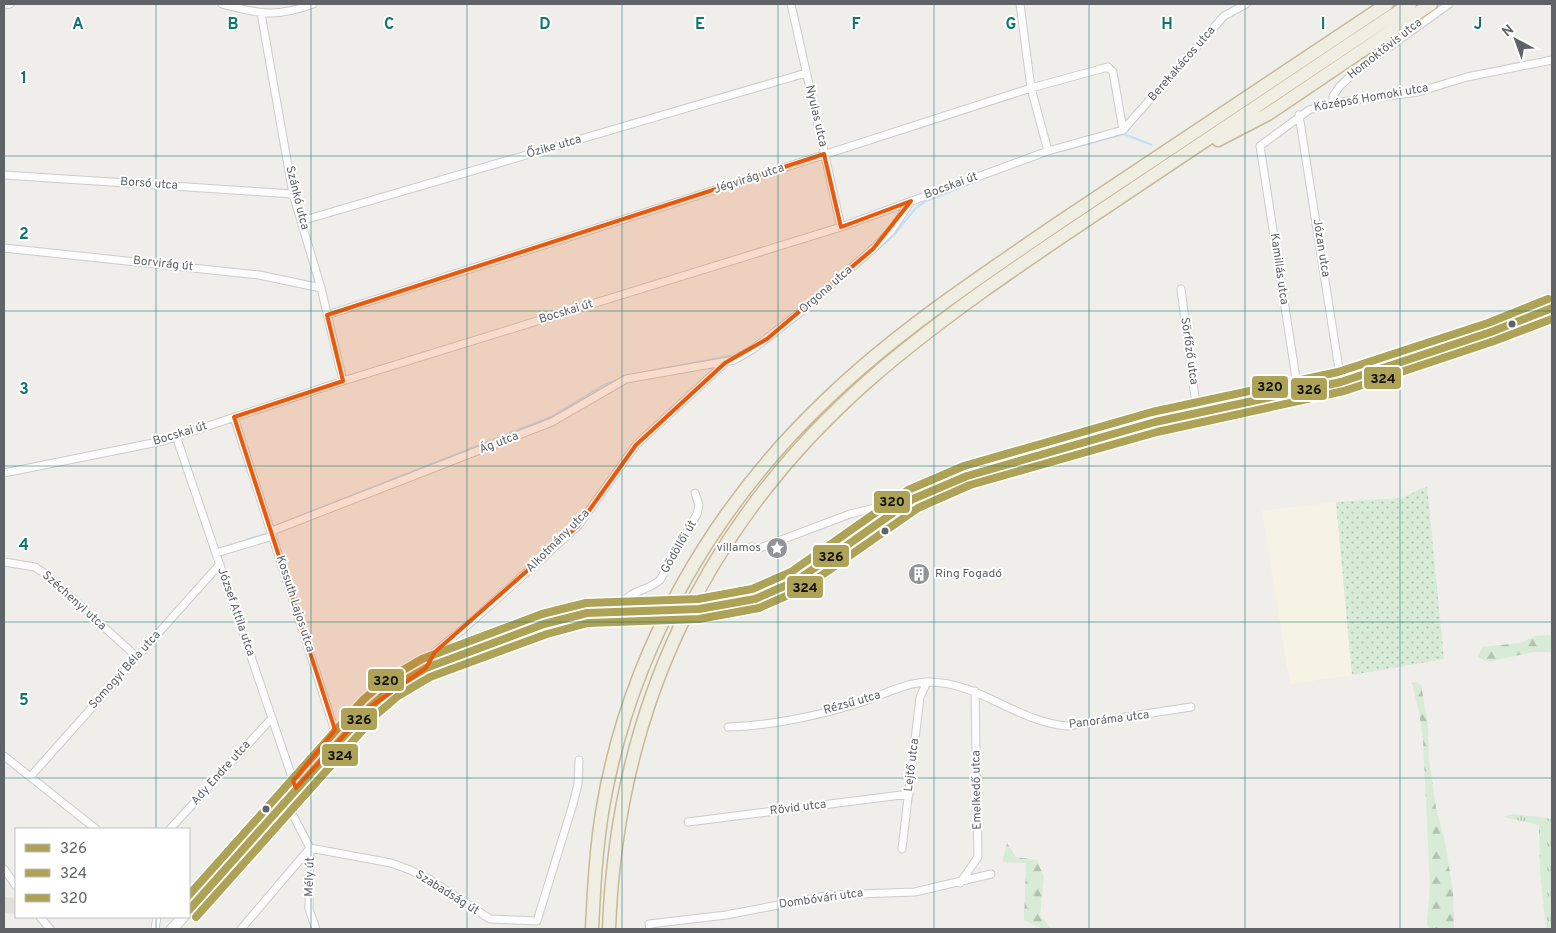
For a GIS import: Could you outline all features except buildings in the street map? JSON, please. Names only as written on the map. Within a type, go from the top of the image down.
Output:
[{"type":"highway","points":[[592,929],[595,866],[603,805],[619,739],[645,662],[672,602],[703,548],[740,494],[775,452],[838,388],[892,342],[945,301],[1387,4]]},
{"type":"highway","points":[[610,929],[613,861],[621,808],[633,754],[649,701],[685,613],[717,557],[748,512],[785,465],[821,427],[900,354],[1003,277],[1410,4]]},
{"type":"highway","points":[[1166,167],[1268,114],[1432,4]]},
{"type":"main road","points":[[699,609],[755,599],[796,581],[913,498],[966,476],[1154,422],[1341,382],[1491,332],[1552,308]]},
{"type":"main road","points":[[190,909],[285,800],[294,784],[370,707],[392,688],[426,668],[544,624],[587,613],[624,610],[657,611]]},
{"type":"main road","points":[[172,929],[182,918]]},
{"type":"street","points":[[4,5],[10,4]]},
{"type":"street","points":[[222,4],[261,14],[278,14],[313,4]]},
{"type":"street","name":"Nyulas utca","points":[[792,4],[841,227]]},
{"type":"street","points":[[1020,4],[1031,88],[1048,151]]},
{"type":"street","name":"Berekakácos utca","points":[[1123,130],[1224,16],[1246,4]]},
{"type":"street","name":"Homoktövis utca","points":[[1332,103],[1333,96],[1340,86],[1357,70],[1448,4]]},
{"type":"street","name":"Szánkó utca","points":[[261,14],[293,194],[321,288],[343,381]]},
{"type":"street","name":"Középső Homoki utca","points":[[1260,146],[1279,134],[1299,116],[1309,110],[1332,103],[1418,92],[1467,77],[1552,60]]},
{"type":"street","name":"Jégvirág utca","points":[[327,315],[1031,88],[1108,67],[1113,72],[1123,130]]},
{"type":"street","name":"Őzike utca","points":[[301,221],[806,73]]},
{"type":"street","name":"Józan utca","points":[[1299,116],[1341,382]]},
{"type":"street","name":"Bocskai út","points":[[4,473],[176,436],[343,381],[841,227],[1048,151],[1123,130]]},
{"type":"street","name":"Kamillás utca","points":[[1260,146],[1298,391]]},
{"type":"street","name":"Borsó utca","points":[[4,175],[293,194]]},
{"type":"street","name":"Orgona utca","points":[[725,363],[743,355],[767,338],[866,256],[891,231],[911,201]]},
{"type":"street","name":"Borvirág út","points":[[4,248],[259,275],[321,288]]},
{"type":"street","name":"Sörfőző utca","points":[[1180,288],[1197,413]]},
{"type":"street","name":"Ág utca","points":[[216,553],[272,534],[552,422],[626,380],[666,371],[725,363]]},
{"type":"street","name":"Alkotmány utca","points":[[426,668],[428,659],[435,652],[578,526],[636,445],[725,363]]},
{"type":"street","name":"Kossuth Lajos utca","points":[[234,417],[334,728],[331,736],[294,784]]},
{"type":"street","name":"József Attila utca","points":[[176,436],[294,784]]},
{"type":"street","name":"Gödöllői út","points":[[624,610],[623,602],[627,597],[655,585],[660,580],[697,514],[699,505],[695,493]]},
{"type":"street","points":[[751,547],[760,548],[850,514],[913,498]]},
{"type":"street","name":"Széchenyi utca","points":[[4,562],[35,567],[48,576],[137,657]]},
{"type":"street","name":"Somogyi Béla utca","points":[[30,777],[220,564]]},
{"type":"street","name":"Rézsű utca","points":[[728,728],[756,726],[813,714],[862,702],[902,687],[927,682],[959,686],[975,691]]},
{"type":"street","name":"Lejtő utca","points":[[902,849],[920,697],[927,682]]},
{"type":"street","name":"Panoráma utca","points":[[975,691],[1009,709],[1054,724],[1067,726],[1191,707]]},
{"type":"street","name":"Emelkedő utca","points":[[960,883],[978,857],[975,691]]},
{"type":"street","name":"Ady Endre utca","points":[[171,828],[272,718]]},
{"type":"street","points":[[4,756],[95,828]]},
{"type":"street","name":"Szabadság út","points":[[310,848],[391,863],[410,870],[429,879],[490,919],[537,921],[573,804],[578,784],[578,760]]},
{"type":"street","name":"Rövid utca","points":[[688,822],[909,794]]},
{"type":"street","name":"Mély út","points":[[285,800],[310,848],[309,909],[316,929]]},
{"type":"street","points":[[241,929],[310,848]]},
{"type":"street","points":[[4,869],[15,885]]},
{"type":"street","name":"Dombóvári utca","points":[[650,926],[726,915],[831,895],[915,892],[960,883],[991,874]]},
{"type":"street","points":[[41,918],[50,929]]},
{"type":"highlighted area","points":[[824,154],[841,227],[911,201],[873,249],[767,339],[725,363],[636,445],[578,526],[435,652],[426,668],[370,707],[296,788],[293,781],[335,730],[234,417],[343,381],[327,315]]},
{"type":"shaded area","points":[[1336,502],[1352,675],[1290,684],[1262,511]]},
{"type":"shaded area","points":[[4,897],[15,898],[15,914],[4,913]]},
{"type":"green space","points":[[1427,486],[1444,659],[1352,675],[1336,502],[1402,498]]},
{"type":"green space","points":[[1552,635],[1552,652],[1533,652],[1488,662],[1478,657],[1482,647],[1520,643],[1535,636]]},
{"type":"green space","points":[[1417,682],[1421,685],[1428,725],[1429,759],[1436,808],[1445,842],[1453,892],[1454,929],[1429,929],[1427,924],[1430,885],[1423,739],[1412,683]]},
{"type":"green space","points":[[1514,814],[1552,819],[1552,929],[1546,929],[1540,872],[1539,825],[1503,817]]},
{"type":"green space","points":[[1007,843],[1016,857],[1037,860],[1044,877],[1040,915],[1051,929],[1043,929],[1024,920],[1026,863],[1002,862]]},
{"type":"waterway","points":[[1061,151],[1124,134],[1152,145]]},
{"type":"waterway","points":[[809,309],[893,236],[915,209],[924,202],[984,178]]},
{"type":"waterway","points":[[766,344],[795,320]]},
{"type":"waterway","points":[[738,362],[752,354]]},
{"type":"waterway","points":[[635,374],[730,356]]},
{"type":"waterway","points":[[277,525],[551,417],[604,385],[618,380]]},
{"type":"waterway","points":[[246,540],[268,533]]},
{"type":"tunnel","points":[[663,611],[696,609]]},
{"type":"transit line","name":"320","points":[[190,894],[363,700],[386,680],[422,659],[542,614],[586,603],[698,599],[752,589],[791,572],[908,490],[964,466],[1152,412],[1338,372],[1488,323],[1548,299]]},
{"type":"transit line","name":"326","points":[[190,909],[370,707],[392,688],[426,668],[544,624],[587,613],[699,609],[755,599],[796,581],[913,499],[967,476],[1155,422],[1341,382],[1491,332],[1552,308]]},
{"type":"transit line","name":"324","points":[[196,917],[377,714],[398,696],[430,677],[547,634],[588,623],[699,619],[759,608],[802,589],[918,508],[970,485],[1157,432],[1344,391],[1494,341],[1552,319]]},
{"type":"place","name":"villamos","points":[[777,548]]},
{"type":"place","name":"Ring Fogadó","points":[[919,574]]}]
